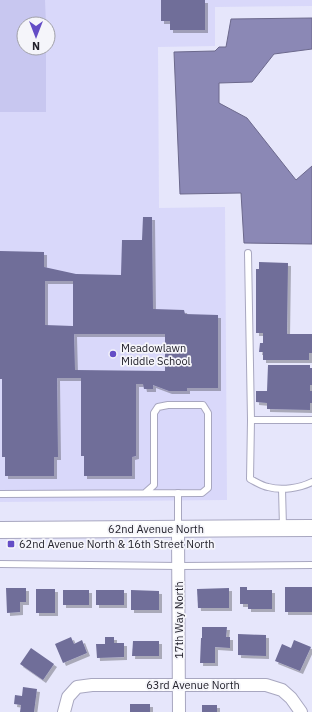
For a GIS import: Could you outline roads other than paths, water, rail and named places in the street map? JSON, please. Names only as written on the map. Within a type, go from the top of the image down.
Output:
[{"type":"street","name":"62nd Avenue North","points":[[0,530],[312,528]]},
{"type":"street","name":"17th Way North","points":[[178,529],[179,712]]},
{"type":"street","name":"63rd Avenue North","points":[[64,712],[68,697],[77,688],[92,685],[266,685],[282,690],[291,698],[301,712]]},
{"type":"lane","points":[[248,253],[251,420],[250,479],[267,487],[282,489],[304,486],[312,482]]},
{"type":"lane","points":[[0,494],[202,493],[208,488],[208,413],[203,405],[168,405],[158,407],[154,413],[154,486],[145,493]]},
{"type":"lane","points":[[251,420],[312,420]]},
{"type":"lane","points":[[282,489],[283,528]]},
{"type":"lane","points":[[178,493],[178,529]]},
{"type":"lane","points":[[0,564],[179,566],[312,565]]},
{"type":"place","name":"Meadowlawn Middle School","points":[[113,354]]},
{"type":"place","name":"62nd Avenue North & 16th Street North","points":[[11,544]]}]
